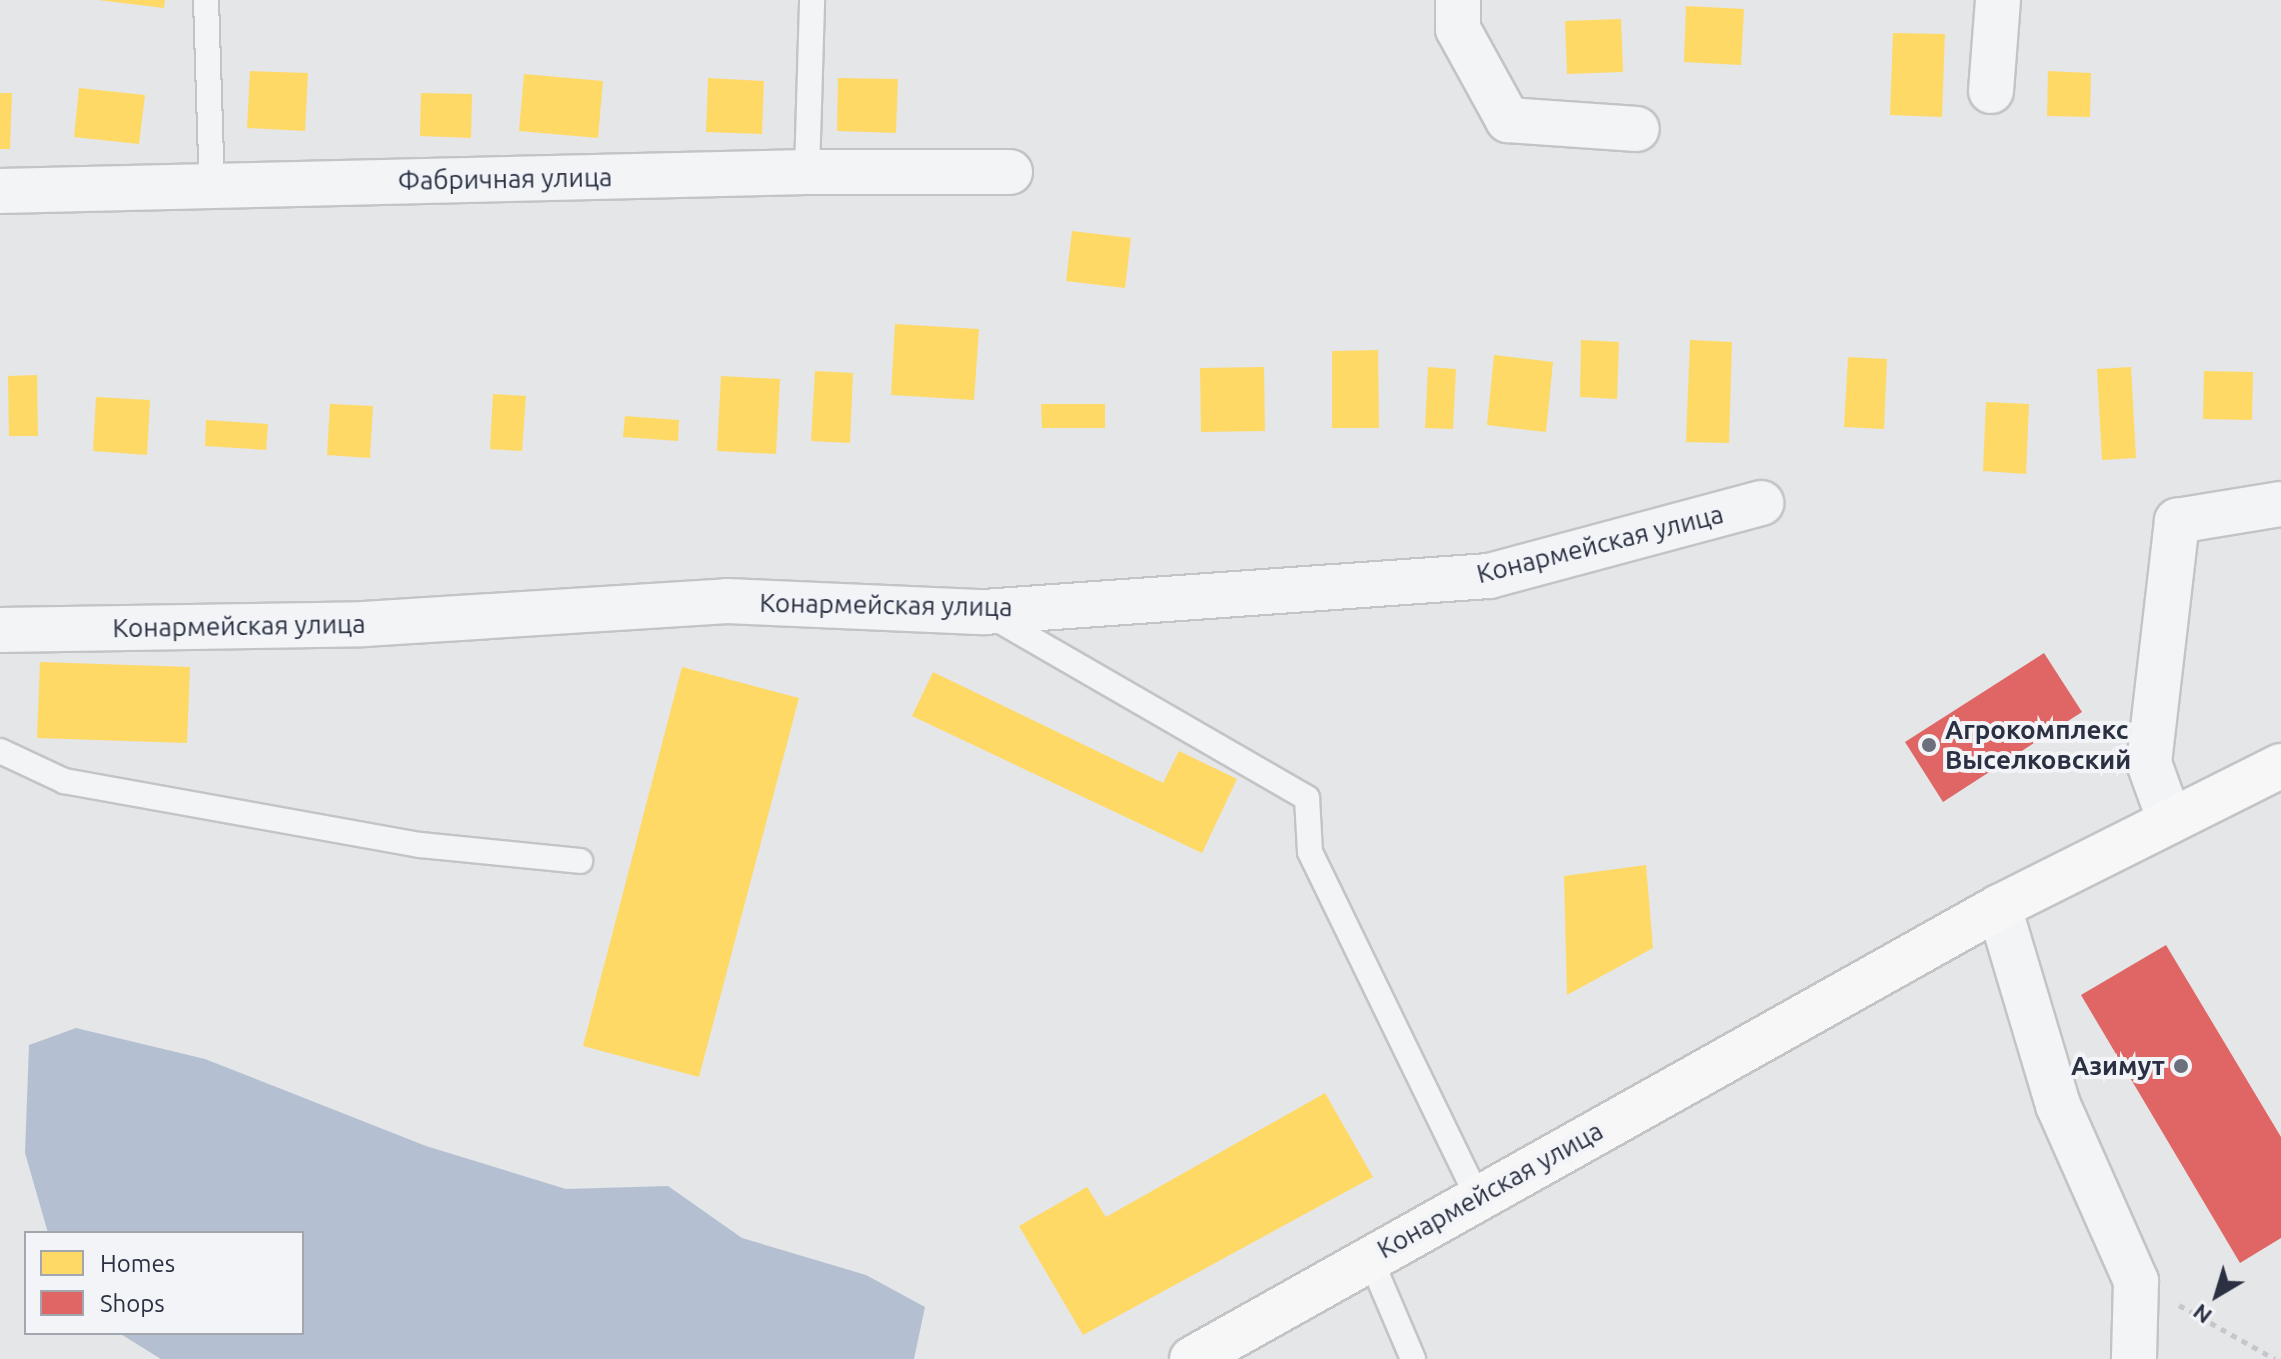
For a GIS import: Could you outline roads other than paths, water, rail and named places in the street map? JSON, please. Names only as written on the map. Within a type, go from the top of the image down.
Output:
[{"type":"main road","name":"Конармейская улица","points":[[1192,1359],[1477,1196],[1999,907],[2281,766]]},
{"type":"street","points":[[1458,0],[1458,29],[1508,120],[1637,129]]},
{"type":"street","points":[[1991,91],[1998,0]]},
{"type":"street","name":"Фабричная улица","points":[[0,191],[807,172],[1010,172]]},
{"type":"street","name":"Конармейская улица","points":[[0,630],[364,624],[727,601],[984,612],[1489,576],[1761,503]]},
{"type":"street","points":[[2170,821],[2149,763],[2177,521],[2281,504]]},
{"type":"street","points":[[1999,907],[2020,993],[2058,1105],[2136,1281],[2134,1359]]},
{"type":"lane","points":[[206,0],[212,187]]},
{"type":"lane","points":[[807,172],[812,0]]},
{"type":"lane","points":[[984,612],[1307,798],[1310,852],[1477,1196]]},
{"type":"lane","points":[[0,751],[64,781],[420,845],[580,861]]},
{"type":"lane","points":[[1370,1258],[1413,1359]]},
{"type":"water","points":[[76,1028],[205,1059],[426,1146],[566,1189],[668,1186],[742,1238],[866,1275],[925,1307],[914,1359],[161,1359],[122,1335],[304,1335],[304,1231],[47,1231],[25,1153],[29,1045]]},
{"type":"place","name":"Агрокомплекс Выселковский","points":[[1929,745]]},
{"type":"place","name":"Азимут","points":[[2181,1066]]}]
